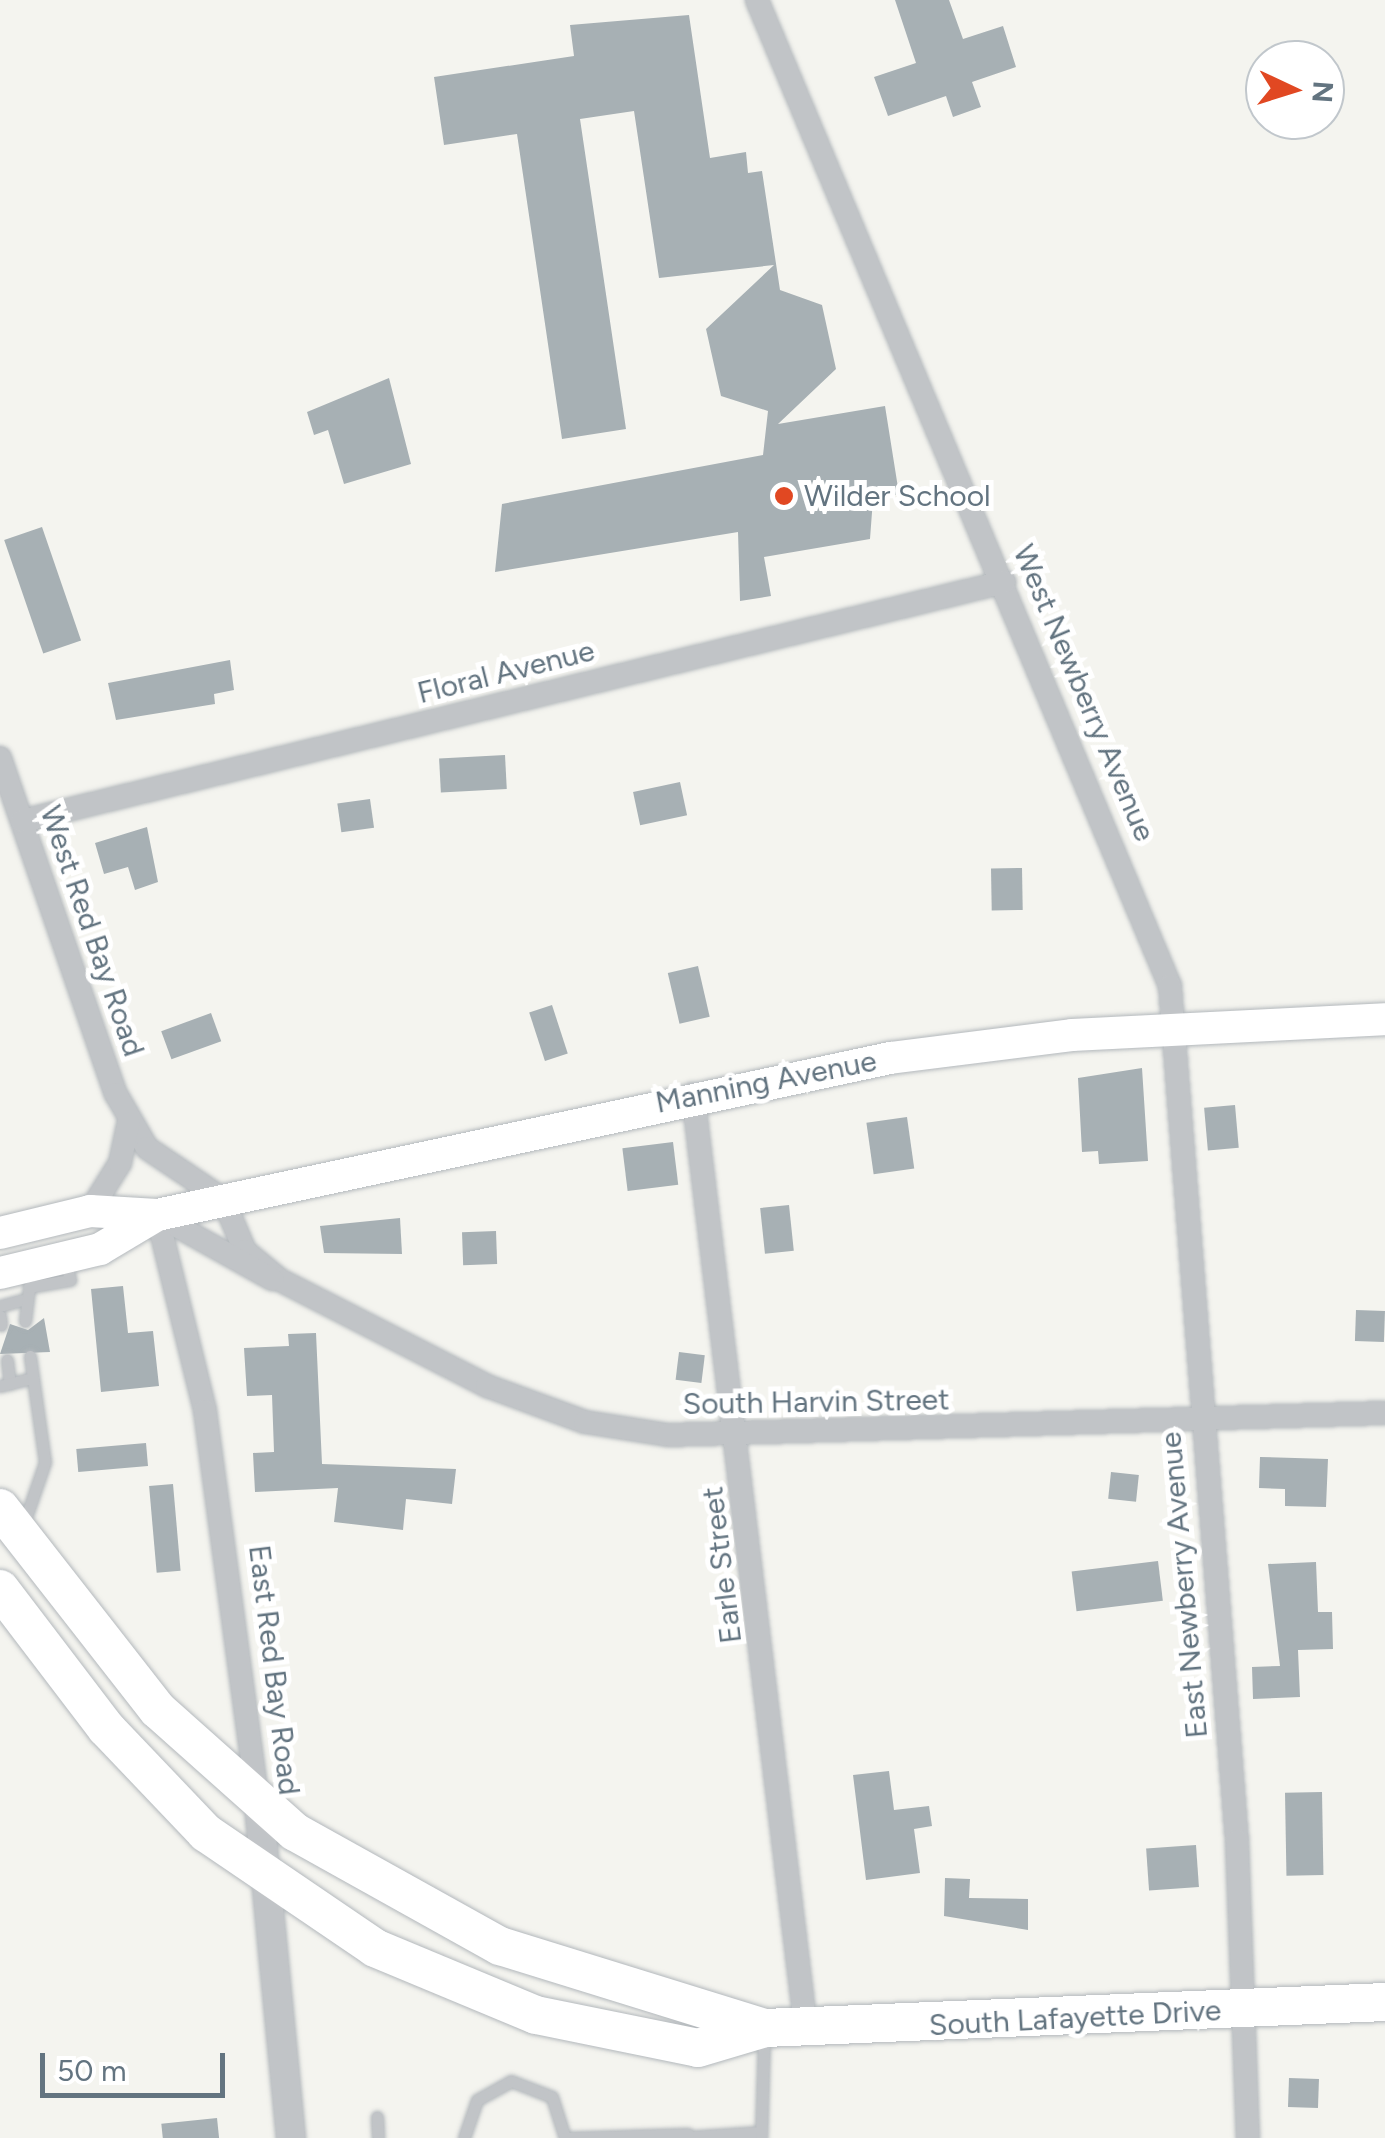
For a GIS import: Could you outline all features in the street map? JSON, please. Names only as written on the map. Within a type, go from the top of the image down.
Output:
[{"type":"main road","name":"Manning Avenue","points":[[0,1273],[65,1258],[157,1215],[693,1094],[890,1058],[1170,1028],[1385,1019]]},
{"type":"main road","name":"Manning Avenue","points":[[0,1234],[90,1211],[157,1215]]},
{"type":"main road","name":"South Lafayette Drive","points":[[6,1530],[158,1710],[259,1806],[484,1939],[765,2028],[1244,2011],[1385,2002]]},
{"type":"main road","name":"South Lafayette Drive","points":[[0,1590],[154,1784],[272,1884],[415,1968],[536,2015],[698,2048],[765,2028]]},
{"type":"street","name":"West Newberry Avenue","points":[[757,0],[1166,973],[1170,1028]]},
{"type":"street","name":"Floral Avenue","points":[[22,821],[1004,582]]},
{"type":"street","name":"West Red Bay Road","points":[[0,758],[128,1124],[167,1167],[223,1199]]},
{"type":"street","name":"East Newberry Avenue","points":[[1170,1028],[1244,2011],[1248,2138]]},
{"type":"street","name":"Earle Street","points":[[693,1094],[738,1435],[806,2029]]},
{"type":"street","points":[[90,1211],[120,1163],[128,1124]]},
{"type":"street","name":"South Harvin Street","points":[[223,1199],[245,1251],[280,1280],[526,1403],[638,1433],[738,1435],[1385,1413]]},
{"type":"street","name":"South Harvin Street","points":[[157,1215],[250,1274],[280,1280]]},
{"type":"street","name":"East Red Bay Road","points":[[157,1215],[204,1411],[272,1884],[291,2138]]},
{"type":"lane","points":[[25,1321],[22,1300],[29,1287],[70,1280],[65,1258]]},
{"type":"lane","points":[[0,1306],[22,1300]]},
{"type":"lane","points":[[0,1316],[1,1326]]},
{"type":"lane","points":[[6,1530],[45,1462],[30,1356]]},
{"type":"lane","points":[[7,1360],[5,1385],[33,1378]]},
{"type":"lane","points":[[464,2138],[477,2100],[511,2081],[552,2097],[565,2138],[761,2135],[765,2028]]},
{"type":"lane","points":[[377,2117],[378,2138]]},
{"type":"building","points":[[895,0],[949,0],[963,39],[1003,26],[1016,67],[972,82],[981,107],[953,117],[946,96],[888,116],[874,77],[916,63]]},
{"type":"building","points":[[689,15],[710,158],[746,152],[748,173],[762,171],[780,290],[822,305],[836,369],[778,424],[885,406],[899,494],[873,499],[870,539],[764,557],[771,596],[740,601],[738,532],[495,572],[502,504],[763,455],[768,411],[721,396],[706,329],[774,265],[659,278],[634,111],[580,119],[626,429],[562,439],[517,134],[444,145],[434,77],[574,56],[570,25]]},
{"type":"building","points":[[389,378],[411,464],[344,484],[328,430],[314,435],[307,412]]},
{"type":"building","points":[[42,527],[81,640],[43,653],[4,540]]},
{"type":"building","points":[[230,660],[234,690],[214,694],[215,704],[116,720],[108,683]]},
{"type":"building","points":[[505,755],[507,789],[441,792],[439,758]]},
{"type":"building","points":[[680,782],[687,815],[640,825],[633,792]]},
{"type":"building","points":[[370,799],[374,828],[341,832],[337,804]]},
{"type":"building","points":[[147,827],[158,882],[135,890],[128,867],[104,874],[95,843]]},
{"type":"building","points":[[1022,868],[1023,910],[992,911],[991,869]]},
{"type":"building","points":[[698,966],[710,1017],[679,1024],[668,973]]},
{"type":"building","points":[[552,1005],[568,1054],[545,1061],[529,1012]]},
{"type":"building","points":[[211,1013],[221,1041],[171,1059],[161,1031]]},
{"type":"building","points":[[1142,1068],[1148,1161],[1099,1164],[1098,1151],[1082,1152],[1078,1078]]},
{"type":"building","points":[[1235,1105],[1239,1148],[1208,1151],[1204,1108]]},
{"type":"building","points":[[907,1117],[914,1168],[874,1174],[866,1123]]},
{"type":"building","points":[[673,1142],[678,1185],[628,1191],[622,1148]]},
{"type":"building","points":[[789,1205],[794,1251],[765,1254],[760,1208]]},
{"type":"building","points":[[400,1218],[402,1254],[324,1253],[320,1226]]},
{"type":"building","points":[[496,1231],[497,1264],[463,1265],[462,1232]]},
{"type":"building","points":[[123,1286],[128,1333],[153,1331],[159,1386],[101,1392],[91,1289]]},
{"type":"building","points":[[1356,1310],[1385,1311],[1384,1342],[1355,1341]]},
{"type":"building","points":[[44,1318],[50,1352],[0,1354],[10,1324],[28,1330]]},
{"type":"building","points":[[316,1333],[322,1464],[456,1469],[452,1504],[406,1499],[403,1530],[334,1522],[338,1488],[255,1492],[253,1453],[274,1452],[272,1395],[247,1396],[244,1348],[289,1346],[288,1334]]},
{"type":"building","points":[[679,1352],[705,1355],[701,1383],[676,1380]]},
{"type":"building","points":[[146,1443],[148,1466],[78,1472],[76,1449]]},
{"type":"building","points":[[1260,1457],[1328,1459],[1326,1507],[1285,1506],[1285,1489],[1259,1488]]},
{"type":"building","points":[[1111,1472],[1139,1475],[1136,1502],[1108,1499]]},
{"type":"building","points":[[173,1484],[181,1571],[157,1573],[149,1486]]},
{"type":"building","points":[[1158,1561],[1163,1601],[1077,1611],[1072,1572]]},
{"type":"building","points":[[1316,1562],[1318,1612],[1332,1612],[1333,1649],[1298,1650],[1300,1697],[1253,1699],[1252,1667],[1280,1666],[1268,1564]]},
{"type":"building","points":[[889,1771],[894,1810],[929,1806],[932,1826],[914,1829],[920,1873],[866,1880],[853,1775]]},
{"type":"building","points":[[1322,1792],[1323,1875],[1286,1876],[1285,1793]]},
{"type":"building","points":[[1196,1845],[1199,1887],[1149,1890],[1146,1848]]},
{"type":"building","points":[[945,1878],[970,1879],[969,1898],[1028,1899],[1028,1930],[944,1916]]},
{"type":"building","points":[[1289,2078],[1319,2079],[1318,2108],[1288,2107]]},
{"type":"building","points":[[217,2118],[219,2138],[163,2138],[161,2124]]},
{"type":"place","name":"Wilder School","points":[[784,496]]}]
